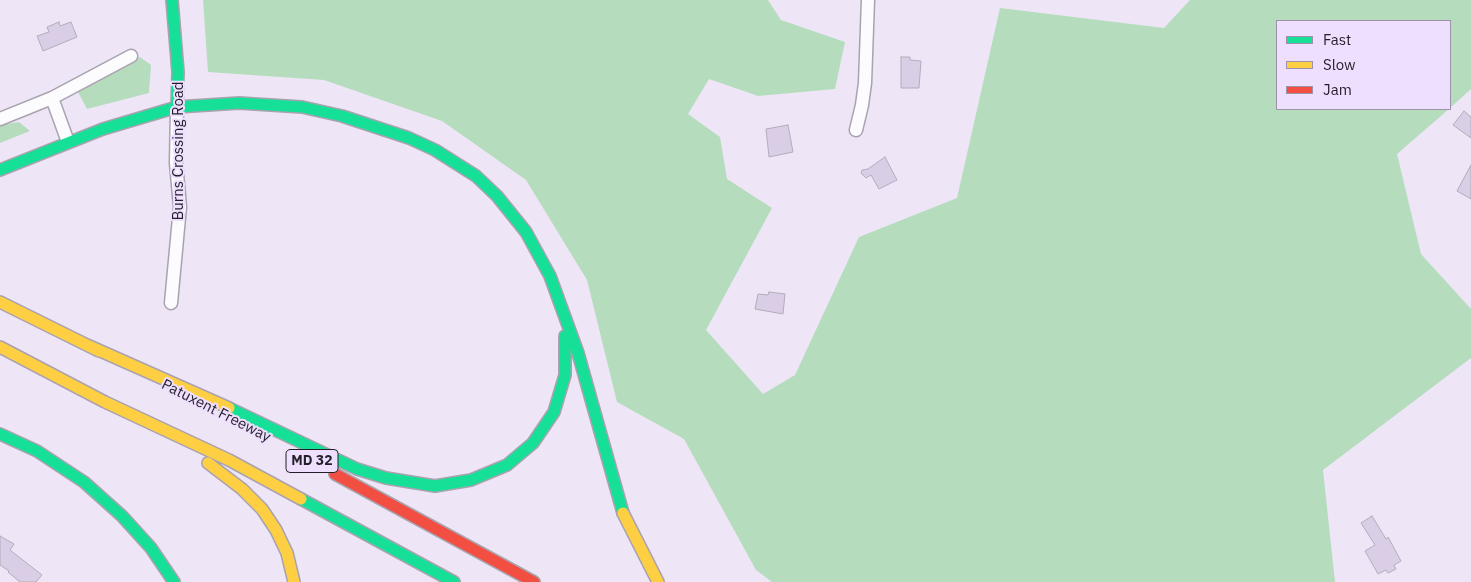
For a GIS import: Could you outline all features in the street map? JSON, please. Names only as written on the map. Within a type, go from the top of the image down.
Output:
[{"type":"main road","name":"Burns Crossing Road","points":[[172,0],[178,72],[177,107]]},
{"type":"main road","points":[[0,170],[68,142],[152,113],[177,107],[239,103],[302,107],[378,126],[434,150],[476,176],[514,215],[539,254],[559,299],[578,353],[622,511],[634,540],[658,582]]},
{"type":"main road","points":[[86,345],[249,417],[357,469],[416,484],[452,484],[488,474],[521,455],[533,443],[554,412],[564,375],[566,355],[559,299]]},
{"type":"main road","name":"Patuxent Freeway","points":[[0,302],[312,461]]},
{"type":"main road","name":"MD 32","points":[[0,347],[106,402],[229,460],[454,582]]},
{"type":"main road","points":[[106,402],[191,452],[242,489],[262,509],[276,530],[287,553],[294,582]]},
{"type":"main road","points":[[0,434],[37,452],[84,482],[122,516],[151,548],[174,582]]},
{"type":"main road","name":"MD 32","points":[[328,470],[534,582]]},
{"type":"street","points":[[856,130],[865,83],[868,0]]},
{"type":"street","points":[[0,119],[52,98],[131,56]]},
{"type":"street","points":[[52,98],[68,142]]},
{"type":"street","name":"Burns Crossing Road","points":[[171,303],[180,207],[176,163],[177,107]]},
{"type":"green space","points":[[203,0],[768,0],[781,20],[845,42],[835,89],[758,96],[709,79],[688,114],[720,137],[727,179],[772,208],[706,330],[763,394],[795,375],[859,237],[957,198],[1000,8],[1164,28],[1190,0],[1471,0],[1471,89],[1451,107],[1451,20],[1276,20],[1276,110],[1448,110],[1397,154],[1421,254],[1471,309],[1471,358],[1323,470],[1335,582],[772,582],[756,570],[684,439],[617,402],[587,280],[526,180],[442,121],[324,80],[208,72]]},
{"type":"green space","points":[[140,57],[151,65],[149,93],[87,109],[77,90]]},
{"type":"green space","points":[[19,122],[30,131],[0,143],[0,125]]},
{"type":"building","points":[[59,22],[60,26],[71,22],[77,37],[43,51],[37,36],[49,32],[47,27]]},
{"type":"building","points":[[901,57],[910,57],[910,60],[921,61],[919,88],[901,88]]},
{"type":"building","points":[[1464,111],[1471,117],[1471,138],[1453,125]]},
{"type":"building","points":[[788,125],[793,152],[769,157],[766,129]]},
{"type":"building","points":[[885,157],[897,180],[879,189],[871,175],[866,178],[861,173],[862,170],[868,169]]},
{"type":"building","points":[[1471,165],[1471,199],[1457,191]]},
{"type":"building","points":[[769,292],[785,294],[783,314],[755,309],[758,294],[768,295]]},
{"type":"building","points":[[1372,516],[1386,539],[1388,537],[1401,561],[1394,565],[1396,569],[1388,573],[1386,570],[1378,574],[1365,551],[1375,545],[1361,523]]},
{"type":"building","points":[[0,536],[14,544],[10,550],[42,575],[36,582],[20,582],[0,565]]},
{"type":"traffic: fast","points":[[0,170],[103,129],[177,107],[178,72],[172,0]]},
{"type":"traffic: fast","points":[[177,107],[239,103],[302,107],[342,116],[409,138],[435,150],[476,176],[497,196],[526,232],[550,276],[578,353],[623,513]]},
{"type":"traffic: fast","points":[[229,408],[357,469],[386,478],[435,486],[471,480],[507,465],[533,443],[554,412],[565,375],[565,336]]},
{"type":"traffic: fast","points":[[0,434],[37,451],[84,482],[122,516],[151,548],[174,582]]},
{"type":"traffic: fast","points":[[301,499],[454,582]]},
{"type":"traffic: slow","points":[[0,302],[99,351]]},
{"type":"traffic: slow","points":[[87,345],[229,408]]},
{"type":"traffic: slow","points":[[0,347],[105,402],[229,460],[301,499]]},
{"type":"traffic: slow","points":[[208,463],[242,489],[262,509],[276,530],[287,553],[294,582]]},
{"type":"traffic: slow","points":[[623,513],[658,582]]},
{"type":"traffic: jam","points":[[335,474],[534,582]]}]
